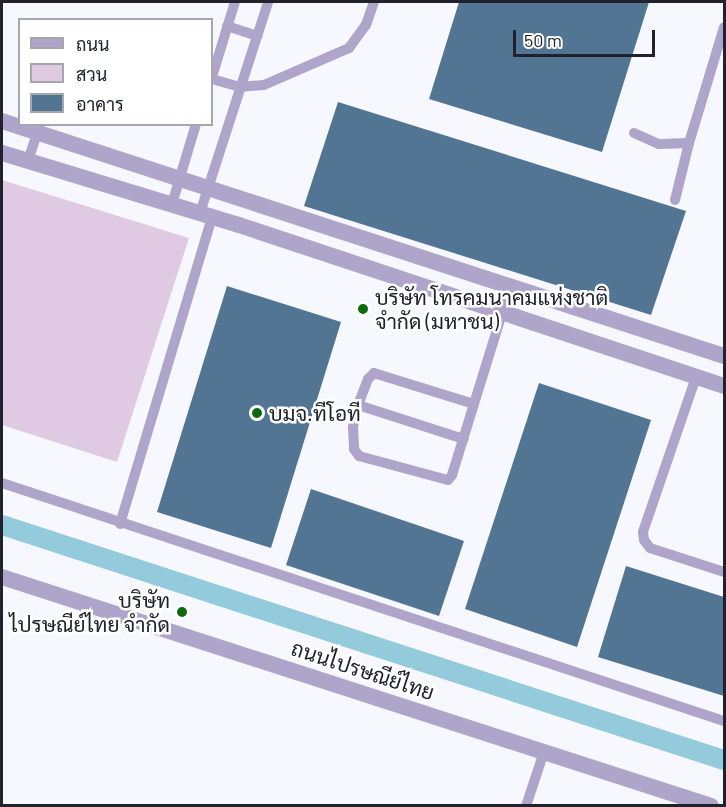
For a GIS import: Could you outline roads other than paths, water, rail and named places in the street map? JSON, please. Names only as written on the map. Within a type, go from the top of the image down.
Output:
[{"type":"street","points":[[2,121],[18,124]]},
{"type":"street","points":[[39,129],[724,356]]},
{"type":"street","points":[[2,153],[172,204],[503,310],[724,386]]},
{"type":"street","name":"ถนนไปรษณีย์ไทย","points":[[2,577],[711,806]]},
{"type":"lane","points":[[213,75],[235,2]]},
{"type":"lane","points":[[120,524],[206,215],[209,186],[268,2]]},
{"type":"lane","points":[[213,78],[240,87],[280,80],[349,48],[366,25],[374,2]]},
{"type":"lane","points":[[227,26],[257,36]]},
{"type":"lane","points":[[675,200],[689,143],[724,27]]},
{"type":"lane","points":[[172,204],[195,126]]},
{"type":"lane","points":[[28,161],[39,129]]},
{"type":"lane","points":[[634,133],[659,144],[689,143]]},
{"type":"lane","points":[[474,404],[374,373],[368,379],[358,405],[352,441],[359,456],[448,480],[464,438],[511,284]]},
{"type":"lane","points":[[696,376],[643,532],[644,540],[650,548],[724,572]]},
{"type":"lane","points":[[358,405],[464,438]]},
{"type":"lane","points":[[2,483],[120,524],[724,721]]},
{"type":"lane","points":[[526,806],[544,752]]},
{"type":"waterway","points":[[2,525],[724,760]]},
{"type":"place","name":"บริษัท โทรคมนาคมแห่งชาติ จำกัด (มหาชน)","points":[[363,309]]},
{"type":"place","name":"บมจ.ทีโอที","points":[[257,413]]},
{"type":"place","name":"บริษัท ไปรษณีย์ไทย จำกัด","points":[[182,612]]}]
